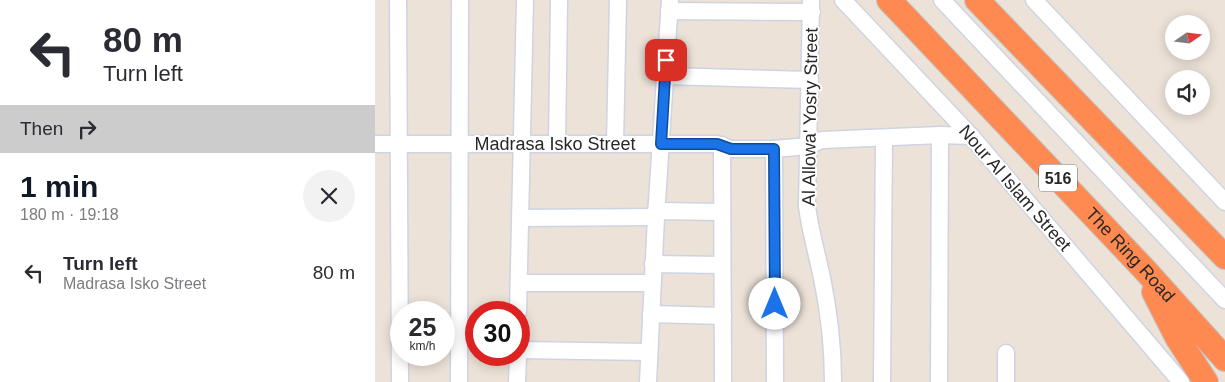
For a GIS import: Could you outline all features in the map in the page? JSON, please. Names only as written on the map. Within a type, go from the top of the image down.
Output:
[{"type":"highway","name":"The Ring Road","points":[[889,0],[1145,270],[1225,359]]},
{"type":"highway","points":[[977,0],[1225,257]]},
{"type":"highway","points":[[1145,270],[1174,332],[1207,382]]},
{"type":"street","points":[[398,0],[399,382]]},
{"type":"street","points":[[459,382],[460,0]]},
{"type":"street","points":[[518,301],[525,0]]},
{"type":"street","points":[[557,144],[559,0]]},
{"type":"street","points":[[615,144],[618,0]]},
{"type":"street","name":"Nour Al Islam Street","points":[[843,0],[971,136],[1181,382]]},
{"type":"street","points":[[942,0],[1225,300]]},
{"type":"street","points":[[1034,0],[1225,202]]},
{"type":"street","points":[[648,382],[653,264],[670,6],[812,6]]},
{"type":"street","name":"Al Allowa' Yosry Street","points":[[812,6],[807,206],[809,226],[828,310],[832,344],[833,382]]},
{"type":"street","points":[[665,76],[810,80]]},
{"type":"street","points":[[939,382],[940,135]]},
{"type":"street","name":"Madrasa Isko Street","points":[[375,144],[722,144],[731,149],[774,149],[807,146],[822,140],[940,135],[971,136]]},
{"type":"street","points":[[882,382],[884,138]]},
{"type":"street","points":[[722,144],[723,382]]},
{"type":"street","points":[[774,149],[775,382]]},
{"type":"street","points":[[521,218],[722,212]]},
{"type":"street","points":[[653,264],[723,265]]},
{"type":"street","points":[[519,283],[653,283]]},
{"type":"street","points":[[651,314],[723,316]]},
{"type":"street","points":[[530,350],[649,352]]},
{"type":"street","points":[[1005,382],[1006,353]]},
{"type":"street","points":[[517,366],[517,382]]},
{"type":"route","points":[[666,60],[661,144],[722,144],[731,149],[774,149],[775,304]]}]
